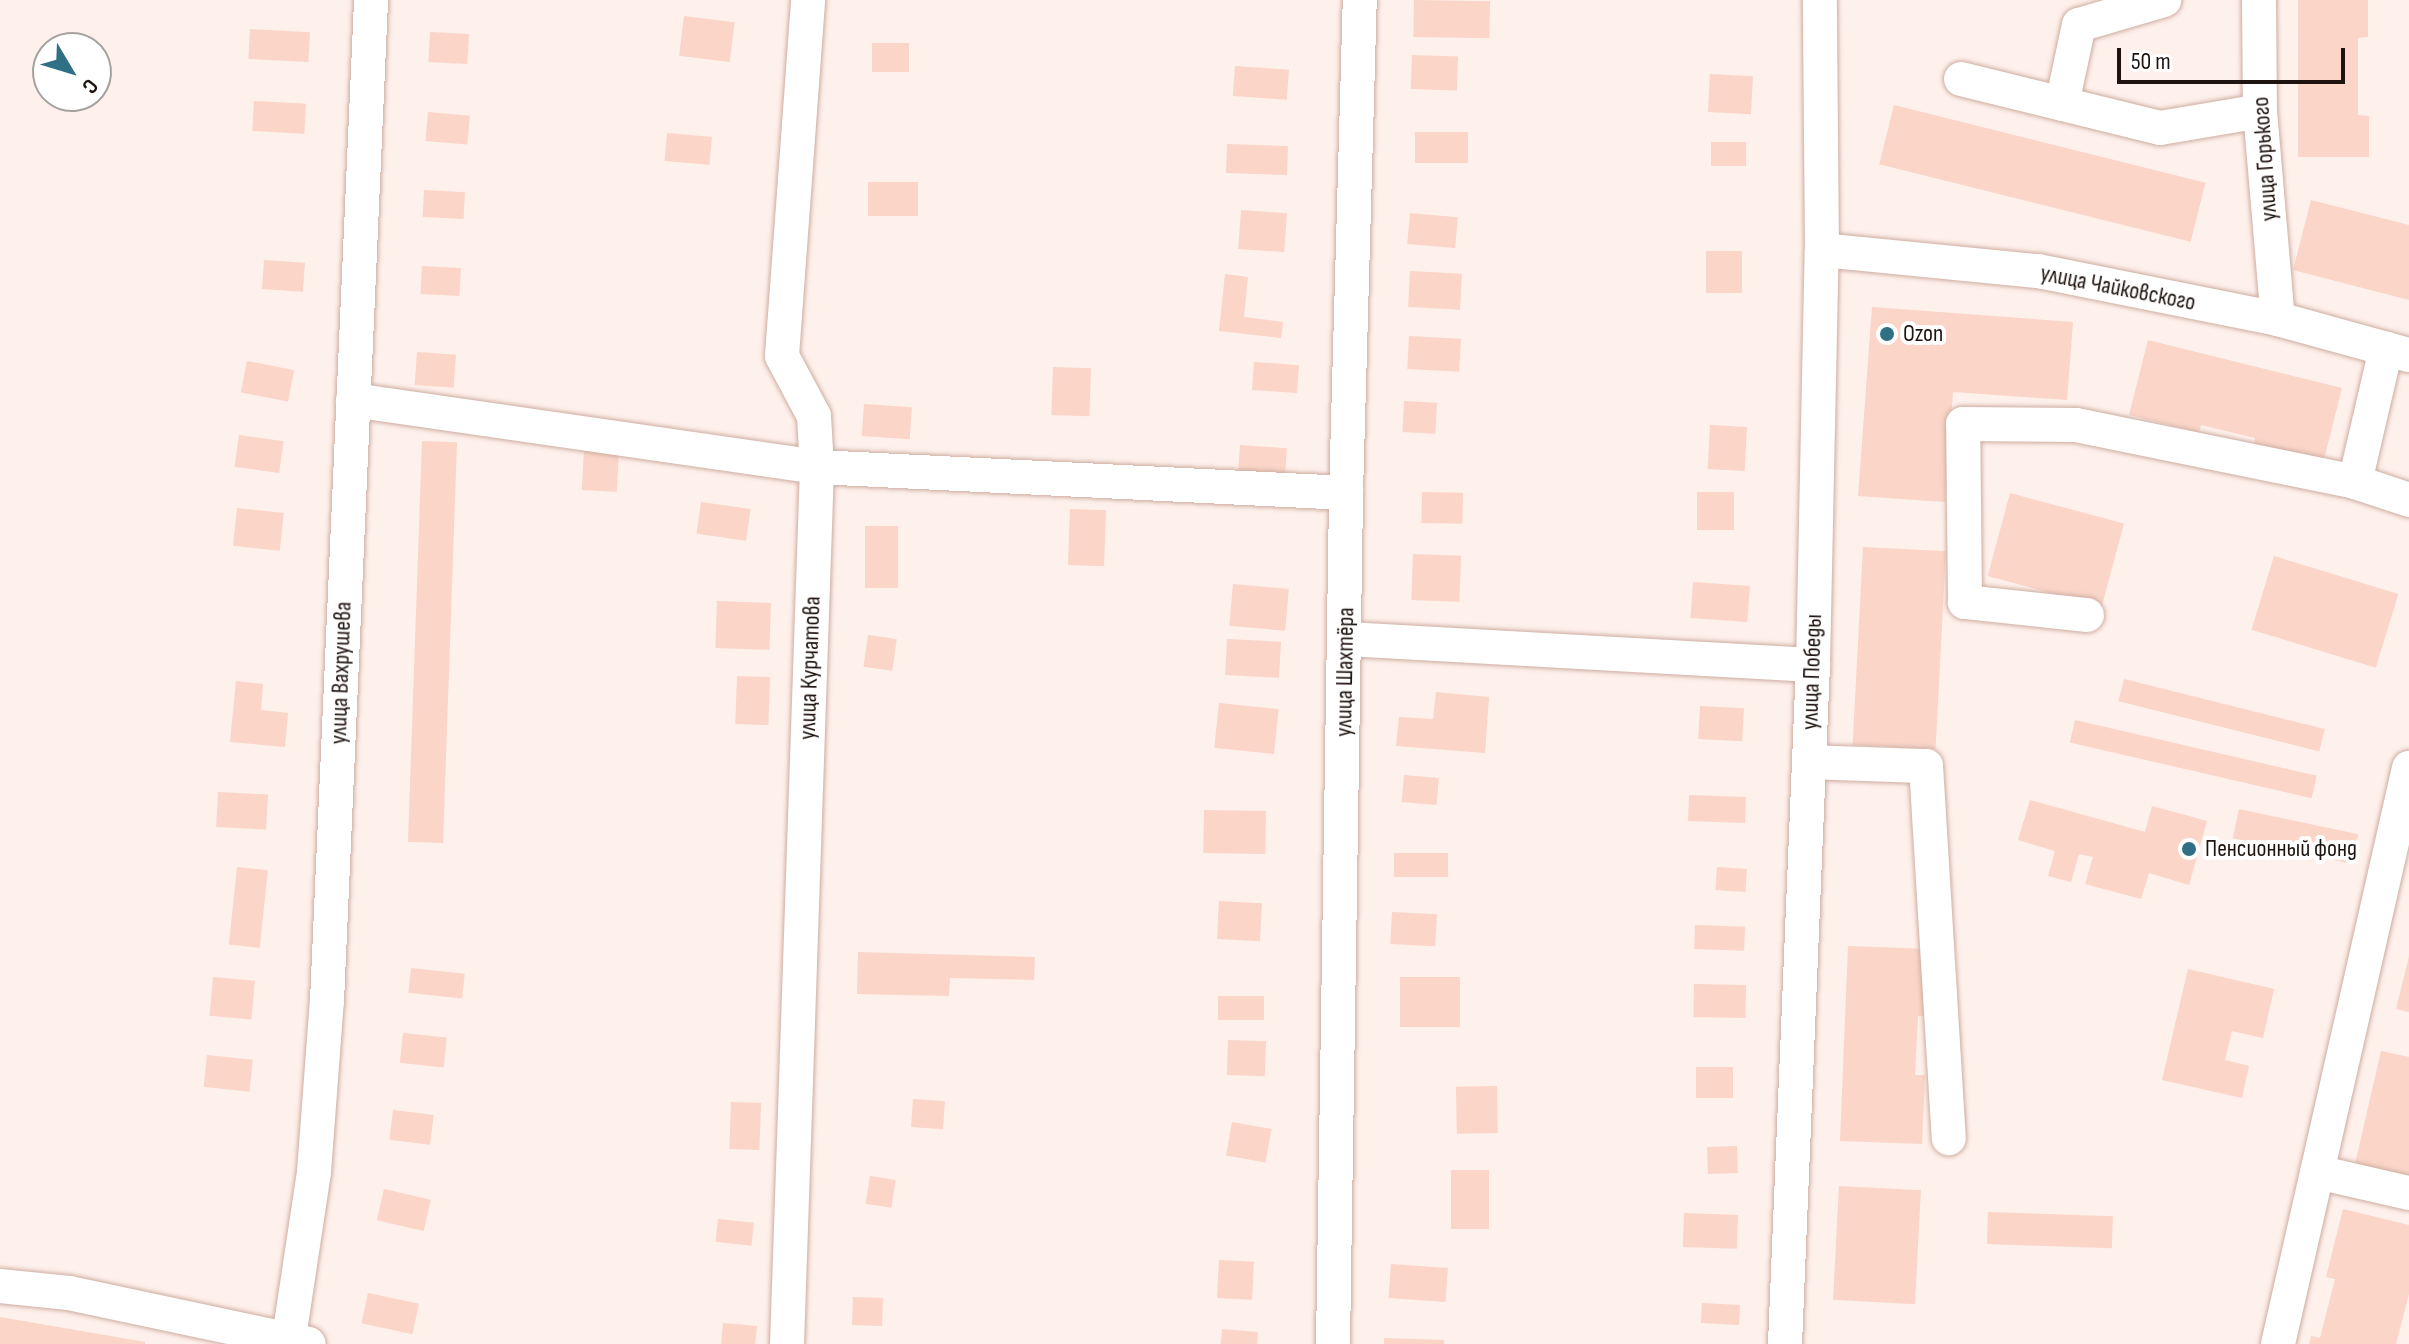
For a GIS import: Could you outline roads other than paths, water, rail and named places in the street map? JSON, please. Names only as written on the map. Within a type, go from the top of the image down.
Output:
[{"type":"street","name":"улица Вахрушева","points":[[296,1342],[314,1172],[327,1001],[371,0]]},
{"type":"street","name":"улица Курчатова","points":[[787,1344],[817,467],[814,416],[782,356],[808,0]]},
{"type":"street","name":"улица Шахтёра","points":[[1333,1344],[1346,493],[1360,0]]},
{"type":"street","name":"улица Победы","points":[[1785,1344],[1813,665],[1822,250],[1820,0]]},
{"type":"street","points":[[2062,104],[2079,25],[2164,0]]},
{"type":"street","name":"улица Горького","points":[[2259,0],[2260,111],[2278,319]]},
{"type":"street","points":[[1961,79],[2160,128],[2260,111]]},
{"type":"street","name":"улица Чайковского","points":[[1822,250],[2038,271],[2278,319],[2398,352]]},
{"type":"street","points":[[2355,482],[2398,352]]},
{"type":"street","points":[[353,400],[817,467],[1346,493]]},
{"type":"street","points":[[2087,615],[1965,602],[1963,424],[2076,425],[2355,482],[2409,500]]},
{"type":"street","points":[[1346,639],[1813,665]]},
{"type":"street","points":[[1809,762],[1926,766],[1949,1138]]},
{"type":"street","points":[[2278,1344],[2409,768]]},
{"type":"street","points":[[2317,1172],[2409,1193]]},
{"type":"street","points":[[0,1286],[69,1293],[296,1342]]},
{"type":"place","name":"Ozon","points":[[1887,334]]},
{"type":"place","name":"Пенсионный фонд","points":[[2189,849]]}]
